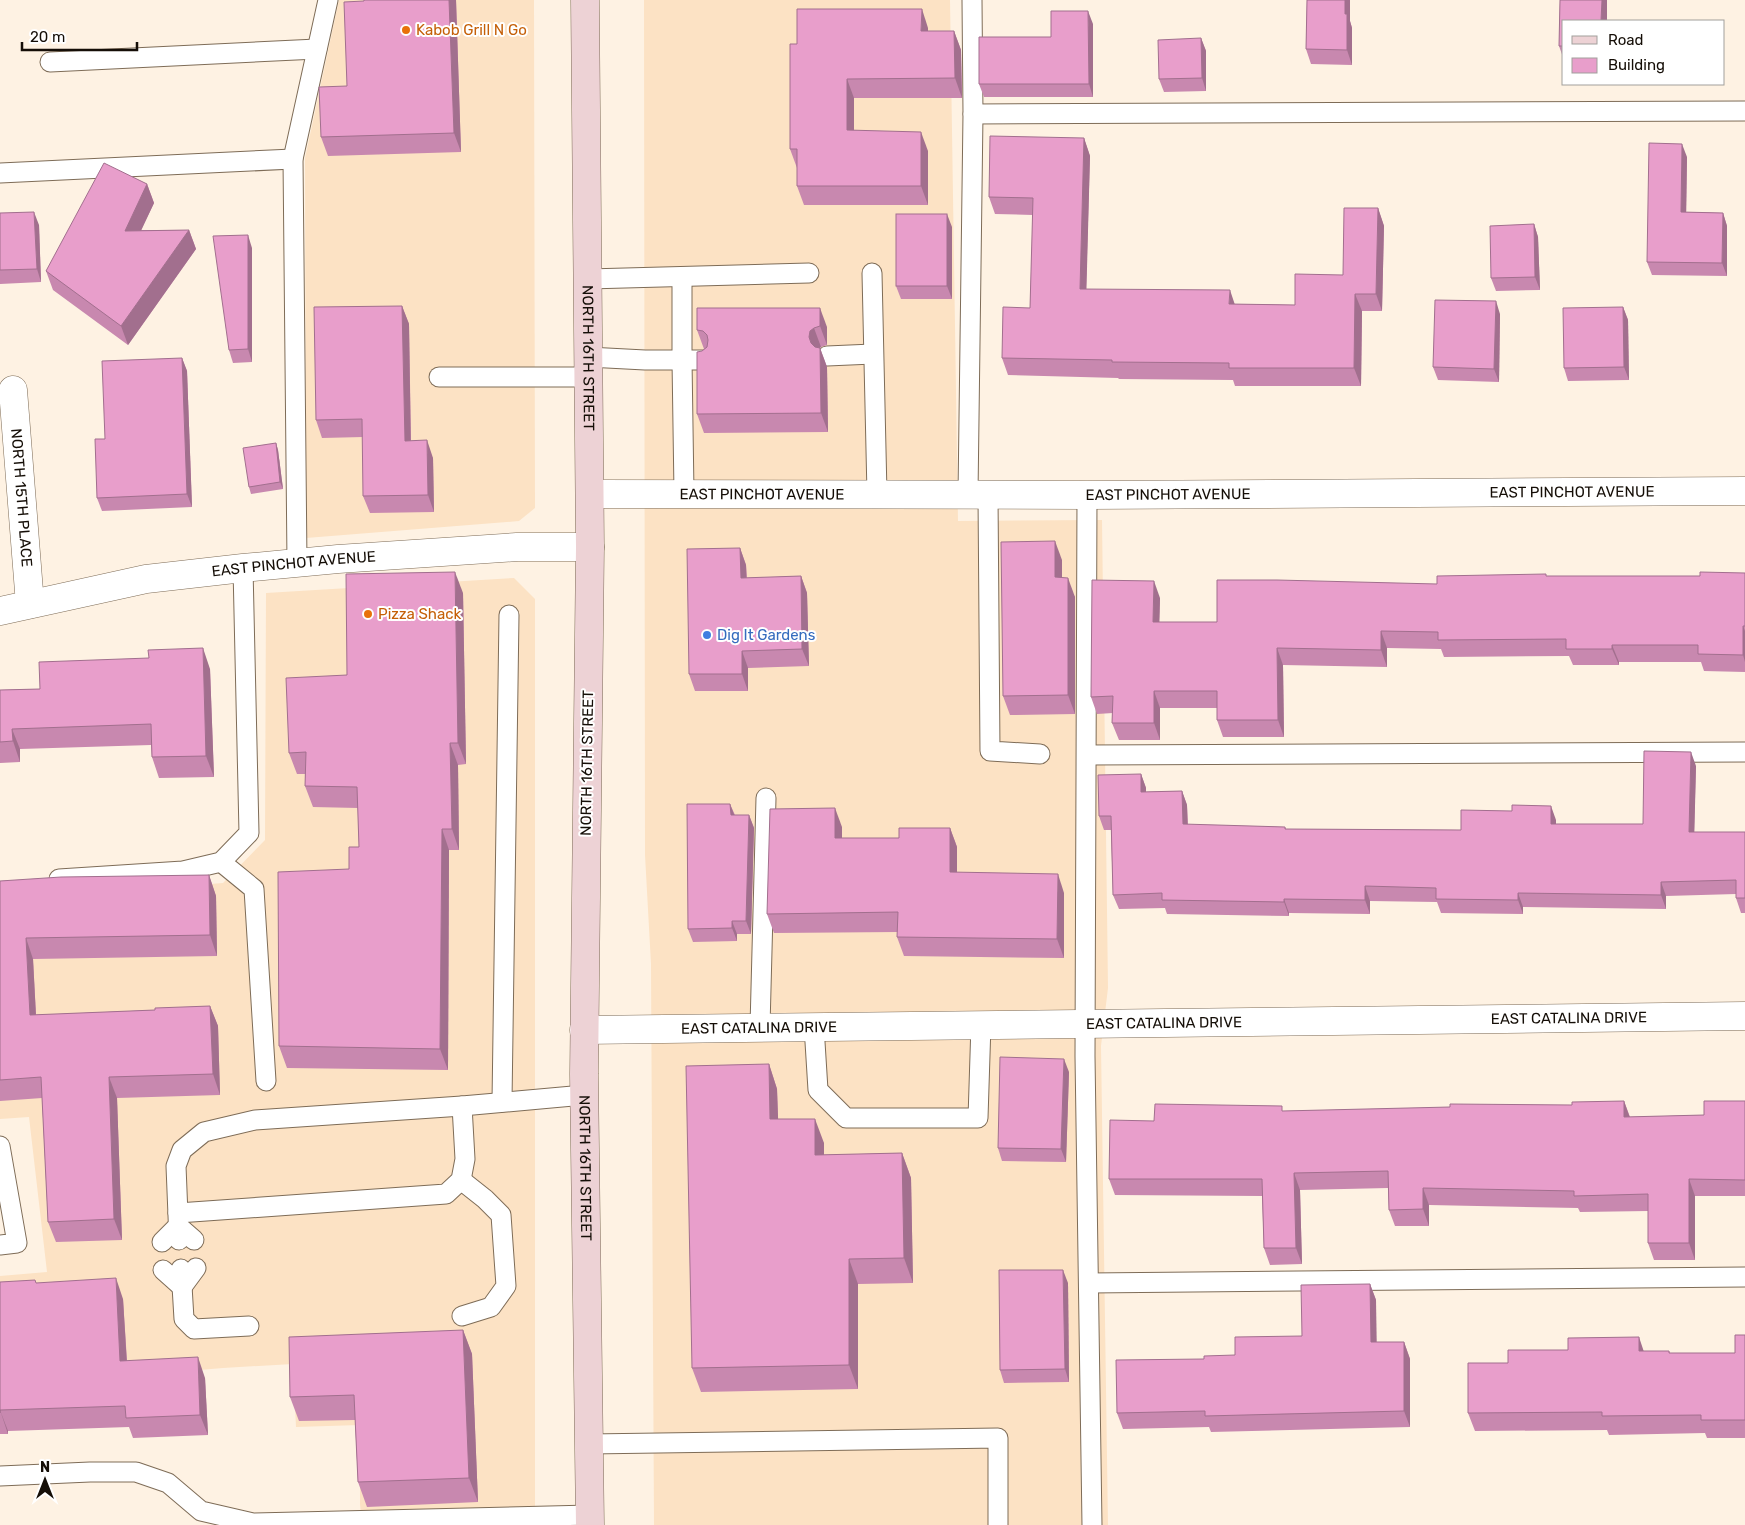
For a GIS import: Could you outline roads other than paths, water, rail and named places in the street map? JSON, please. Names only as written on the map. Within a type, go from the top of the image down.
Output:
[{"type":"main road","name":"NORTH 16TH STREET","points":[[585,0],[590,547],[584,1095],[590,1520]]},
{"type":"street","name":"NORTH 15TH PLACE","points":[[13,390],[30,604]]},
{"type":"street","name":"EAST PINCHOT AVENUE","points":[[590,494],[1088,495],[1745,491]]},
{"type":"street","name":"EAST PINCHOT AVENUE","points":[[0,611],[146,579],[243,568],[517,546],[590,547]]},
{"type":"street","name":"EAST CATALINA DRIVE","points":[[584,1030],[1745,1016]]},
{"type":"lane","points":[[297,563],[294,159],[328,0]]},
{"type":"lane","points":[[972,0],[978,495],[990,751],[1040,754]]},
{"type":"lane","points":[[50,62],[316,50]]},
{"type":"lane","points":[[973,114],[1745,111]]},
{"type":"lane","points":[[0,173],[294,159]]},
{"type":"lane","points":[[588,280],[809,273]]},
{"type":"lane","points":[[872,273],[876,494]]},
{"type":"lane","points":[[682,277],[684,493]]},
{"type":"lane","points":[[827,356],[873,354]]},
{"type":"lane","points":[[439,377],[589,367],[645,360],[704,360]]},
{"type":"lane","points":[[1088,495],[1085,1023],[1092,1525]]},
{"type":"lane","points":[[39,880],[183,871],[221,862],[249,833],[243,568]]},
{"type":"lane","points":[[502,1102],[509,615]]},
{"type":"lane","points":[[1087,755],[1745,752]]},
{"type":"lane","points":[[760,1027],[766,798]]},
{"type":"lane","points":[[221,862],[254,889],[266,1081]]},
{"type":"lane","points":[[814,1026],[818,1090],[846,1118],[978,1118],[982,1024]]},
{"type":"lane","points":[[462,1106],[465,1159],[460,1180],[446,1194],[178,1232],[176,1166],[182,1150],[204,1132],[256,1120],[462,1106],[584,1095]]},
{"type":"lane","points":[[0,1146],[17,1243],[0,1245]]},
{"type":"lane","points":[[460,1180],[485,1199],[501,1215],[506,1286],[490,1307],[462,1316]]},
{"type":"lane","points":[[180,1273],[184,1319],[194,1329],[248,1326]]},
{"type":"lane","points":[[1089,1283],[1745,1278]]},
{"type":"lane","points":[[589,1444],[998,1438],[998,1525]]},
{"type":"lane","points":[[0,1476],[136,1472],[168,1483],[201,1511],[253,1524],[590,1520]]},
{"type":"place","name":"Kabob Grill N Go","points":[[406,30]]},
{"type":"place","name":"Pizza Shack","points":[[368,614]]},
{"type":"place","name":"Dig It Gardens","points":[[707,635]]}]
